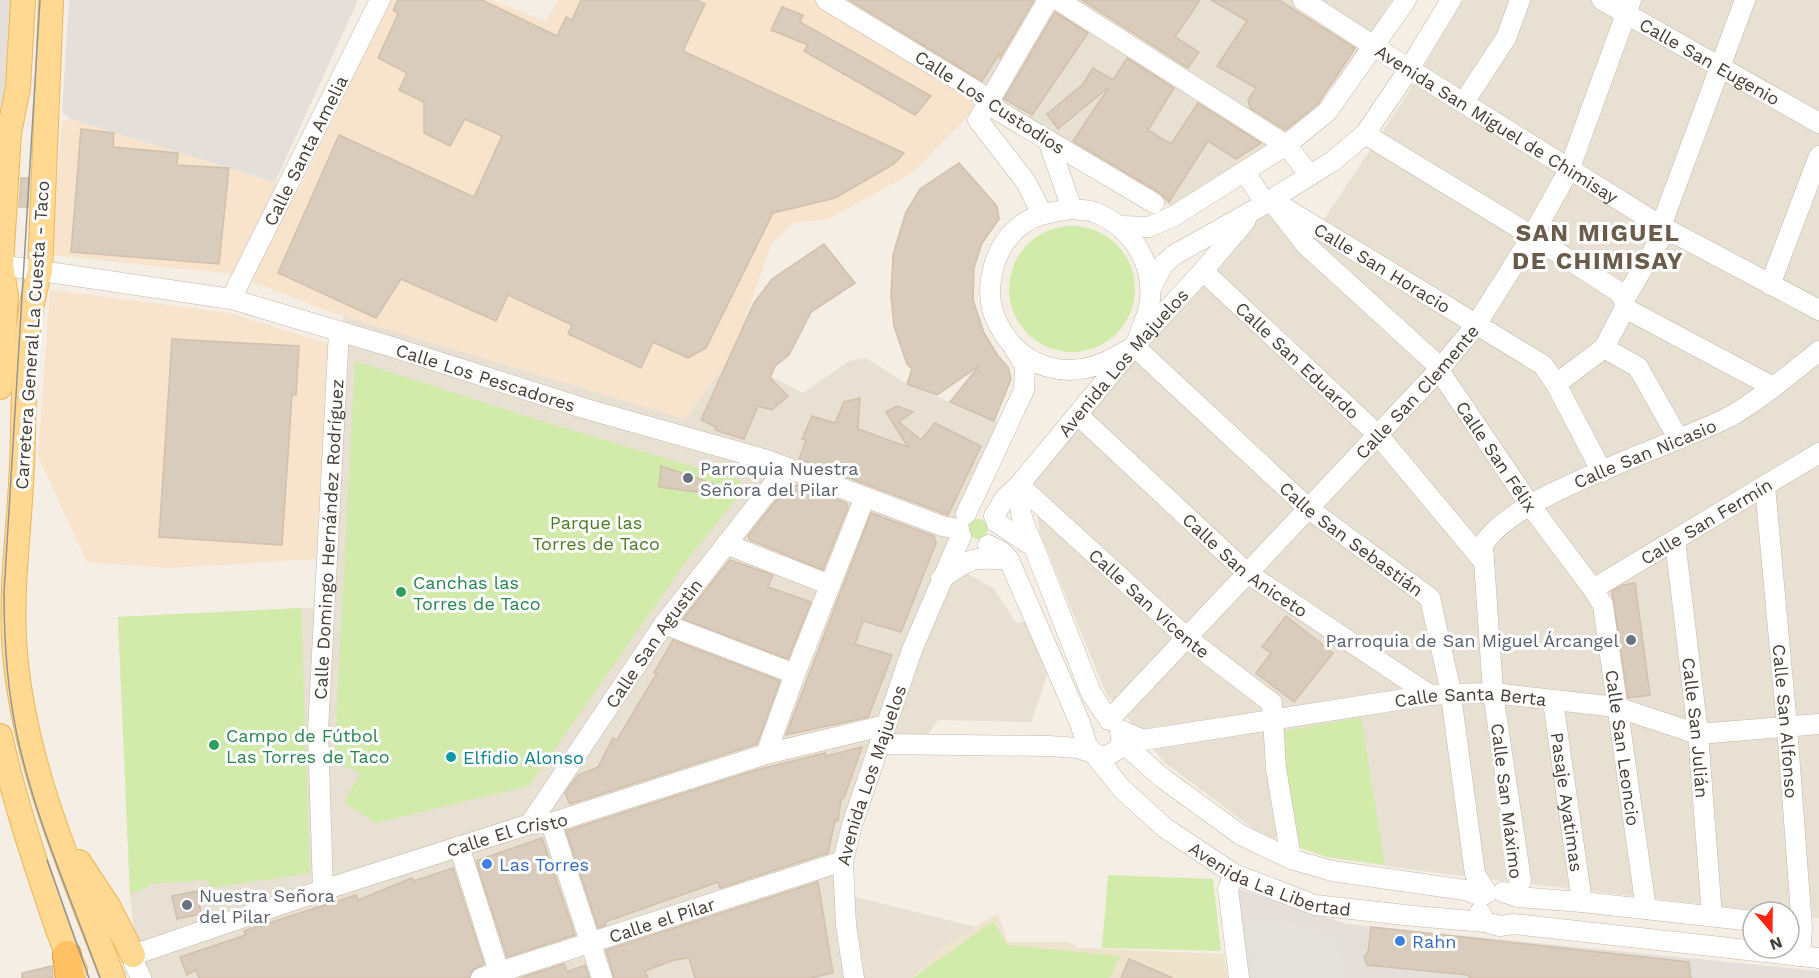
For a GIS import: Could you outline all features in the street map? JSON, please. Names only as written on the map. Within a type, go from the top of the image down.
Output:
[{"type":"main road","name":"Carretera General La Cuesta - Taco","points":[[0,387],[6,296],[1,265],[9,134],[18,88],[23,0]]},
{"type":"main road","name":"Carretera General La Cuesta - Taco","points":[[51,0],[40,270],[32,297],[26,357],[14,586],[14,642],[22,706],[51,817],[113,978]]},
{"type":"main road","points":[[0,736],[10,780],[72,970]]},
{"type":"main road","points":[[51,817],[108,906],[133,955]]},
{"type":"street","name":"Calle Santa Amelia","points":[[231,299],[380,0]]},
{"type":"street","name":"Calle Los Custodios","points":[[826,0],[989,99],[997,110],[1155,203]]},
{"type":"street","points":[[1042,214],[1020,171],[978,120],[1048,0]]},
{"type":"street","points":[[1058,0],[1286,145],[1310,175]]},
{"type":"street","name":"Avenida San Miguel de Chimisay","points":[[1304,0],[1409,69],[1664,228],[1819,310]]},
{"type":"street","points":[[1121,226],[1149,227],[1174,216],[1286,145],[1327,112],[1406,0]]},
{"type":"street","name":"Avenida Los Majuelos","points":[[1152,286],[1162,265],[1174,255],[1264,204],[1333,161],[1365,134],[1409,69],[1451,0]]},
{"type":"street","points":[[1464,102],[1506,38],[1520,0]]},
{"type":"street","name":"Calle San Eugenio","points":[[1602,0],[1628,7],[1720,67],[1819,123]]},
{"type":"street","points":[[1556,384],[1604,348],[1664,228],[1745,0]]},
{"type":"street","name":"Calle San Clemente","points":[[1117,731],[1187,638],[1438,371],[1476,325],[1532,236],[1569,170],[1628,7]]},
{"type":"street","points":[[1365,134],[1619,292],[1624,304],[1773,387]]},
{"type":"street","points":[[1048,140],[1072,209]]},
{"type":"street","points":[[1770,285],[1819,156]]},
{"type":"street","name":"Calle San Félix","points":[[1245,172],[1264,204],[1432,360],[1530,505],[1593,589]]},
{"type":"street","name":"Avenida Los Majuelos","points":[[969,534],[994,539],[997,531],[995,519],[1005,498],[1019,485],[1134,346],[1264,204]]},
{"type":"street","name":"Calle San Horacio","points":[[1264,204],[1509,343],[1543,365],[1556,384],[1602,472]]},
{"type":"street","points":[[1072,209],[1093,212],[1121,226],[1141,249],[1152,286],[1148,313],[1134,346],[1103,364],[1071,371],[1048,368],[1015,350],[1005,338],[993,316],[989,297],[990,278],[1002,246],[1014,232],[1024,223],[1042,214],[1072,209]]},
{"type":"street","name":"Calle Los Pescadores","points":[[1,265],[231,299],[583,408],[767,460],[969,534]]},
{"type":"street","name":"Calle San Eduardo","points":[[1203,271],[1378,435],[1484,562]]},
{"type":"street","name":"Calle Domingo Hernández Rodríguez","points":[[323,890],[318,731],[339,331]]},
{"type":"street","name":"Calle San Sebastián","points":[[1134,346],[1309,509],[1430,598],[1451,694],[1475,874],[1484,894]]},
{"type":"street","points":[[1604,348],[1638,367],[1678,438]]},
{"type":"street","name":"Avenida Los Majuelos","points":[[852,978],[846,924],[843,861],[852,825],[912,650],[941,579],[969,534],[1024,390],[1025,365],[1015,350]]},
{"type":"street","name":"Calle San Nicasio","points":[[1484,562],[1483,546],[1489,535],[1530,505],[1731,416],[1819,351]]},
{"type":"street","name":"Calle San Aniceto","points":[[1077,415],[1247,573],[1430,695]]},
{"type":"street","name":"Calle San Fermín","points":[[1593,589],[1819,453]]},
{"type":"street","name":"Calle San Agustìn","points":[[530,824],[664,624],[786,468]]},
{"type":"street","name":"Avenida La Libertad","points":[[1019,485],[1019,509],[1024,527],[1091,693],[1117,731],[1161,777],[1241,836],[1291,859],[1332,870],[1484,894]]},
{"type":"street","name":"Calle San Vicente","points":[[1019,485],[1187,638],[1272,703],[1273,719]]},
{"type":"street","name":"Calle San Alfonso","points":[[1765,486],[1803,927],[1809,957]]},
{"type":"street","points":[[766,754],[795,674],[866,497]]},
{"type":"street","points":[[1009,560],[1002,552],[969,534],[976,510],[986,511],[1034,547]]},
{"type":"street","name":"Calle San Julián","points":[[1675,540],[1698,734],[1712,916]]},
{"type":"street","points":[[726,544],[830,585]]},
{"type":"street","points":[[941,579],[966,562],[979,558],[1009,560]]},
{"type":"street","name":"Avenida La Libertad","points":[[1009,560],[1090,745],[1122,789],[1165,828],[1234,874],[1314,904],[1414,916],[1485,921]]},
{"type":"street","name":"Calle San Máximo","points":[[1484,562],[1493,693],[1521,880],[1516,896]]},
{"type":"street","name":"Calle San Leoncio","points":[[1593,589],[1602,605],[1646,909]]},
{"type":"street","points":[[664,624],[795,674]]},
{"type":"street","points":[[1394,701],[1403,693],[1407,681]]},
{"type":"street","name":"Calle Santa Berta","points":[[1117,731],[1143,740],[1430,695],[1493,693],[1616,707],[1698,734],[1819,724]]},
{"type":"street","name":"Pasaje Ayatimas","points":[[1553,701],[1582,902]]},
{"type":"street","points":[[1103,719],[1117,731],[1118,749],[1109,755],[1101,756],[1090,745],[1091,725],[1103,719]]},
{"type":"street","points":[[1273,719],[1276,768],[1291,859]]},
{"type":"street","name":"Calle El Cristo","points":[[133,955],[459,846],[530,824],[551,823],[766,754],[883,735],[1078,748],[1090,745]]},
{"type":"street","points":[[551,823],[602,978]]},
{"type":"street","points":[[459,846],[490,975]]},
{"type":"street","name":"Calle el Pilar","points":[[490,975],[843,861]]},
{"type":"street","points":[[1234,874],[1227,889],[1239,978]]},
{"type":"street","points":[[1741,920],[1516,896],[1508,892],[1484,894],[1479,908],[1485,921],[1500,926],[1514,924],[1809,957]]},
{"type":"street","points":[[1514,924],[1522,911],[1516,896]]},
{"type":"street","points":[[133,955],[141,978]]},
{"type":"shaded area","points":[[0,0],[13,0],[0,200]]},
{"type":"shaded area","points":[[69,0],[358,0],[275,182],[70,119],[62,112]]},
{"type":"shaded area","points":[[390,0],[491,0],[545,21],[559,0],[817,0],[984,100],[912,173],[829,219],[792,223],[772,243],[732,356],[685,419],[334,313],[231,274],[52,255],[62,121],[70,119],[299,190]]},
{"type":"shaded area","points":[[817,0],[1392,0],[1363,48],[1299,125],[1170,206],[984,100]]},
{"type":"shaded area","points":[[1463,0],[1819,0],[1819,918],[1801,916],[1801,900],[1741,900],[1741,909],[1420,871],[1327,857],[1259,833],[1164,762],[1106,693],[1040,533],[1031,481],[1261,214],[1324,219],[1408,93]]},
{"type":"shaded area","points":[[50,290],[230,313],[332,345],[319,559],[168,568],[87,562],[38,456]]},
{"type":"shaded area","points":[[344,316],[685,419],[732,356],[803,393],[849,361],[866,358],[907,384],[1008,427],[959,529],[968,574],[994,589],[1016,623],[1034,620],[1052,661],[1031,722],[938,720],[921,745],[879,744],[844,894],[976,927],[939,950],[912,978],[142,978],[138,974],[130,894],[118,617],[325,607],[339,331]]},
{"type":"shaded area","points":[[1226,885],[1347,924],[1819,971],[1819,978],[1239,978]]},
{"type":"shaded area","points":[[998,913],[1007,942],[1068,942],[1079,948],[1224,954],[1228,978],[912,978],[939,950]]},
{"type":"shaded area","points":[[1246,919],[1301,923],[1338,939],[1346,978],[1254,978]]},
{"type":"green space","points":[[1072,226],[1096,231],[1117,244],[1130,265],[1135,289],[1130,313],[1117,334],[1096,347],[1072,352],[1048,347],[1027,334],[1014,313],[1009,289],[1014,265],[1027,244],[1048,231]]},
{"type":"green space","name":"Parque las Torres de Taco","points":[[355,361],[551,424],[741,481],[743,491],[687,560],[529,786],[376,823],[344,803],[360,773],[334,761]]},
{"type":"green space","points":[[978,519],[985,522],[988,529],[985,536],[978,539],[971,536],[968,529],[971,522]]},
{"type":"green space","name":"Campo de Fútbol Las Torres de Taco","points":[[301,608],[310,873],[210,888],[208,880],[148,884],[147,888],[130,894],[118,617]]},
{"type":"green space","points":[[1361,717],[1385,865],[1327,857],[1301,848],[1279,736],[1285,731]]},
{"type":"green space","points":[[1108,875],[1213,879],[1221,951],[1102,948]]},
{"type":"green space","points":[[993,921],[1008,945],[1120,956],[1110,978],[913,978]]},
{"type":"building","points":[[398,0],[482,0],[557,36],[566,17],[572,20],[581,0],[696,0],[705,4],[683,51],[904,153],[894,164],[835,198],[773,213],[706,348],[688,358],[653,342],[641,368],[568,334],[572,325],[508,295],[496,321],[401,279],[376,318],[278,273],[339,135],[474,197],[502,136],[465,119],[450,146],[424,133],[424,102],[399,90],[407,73],[378,58],[398,14],[393,10]]},
{"type":"building","points":[[849,0],[1034,0],[1000,58],[1000,53],[982,81]]},
{"type":"building","points":[[1082,0],[1200,0],[1175,37],[1199,52],[1188,68]]},
{"type":"building","points":[[1211,0],[1279,0],[1355,48],[1318,104],[1285,130],[1250,108],[1248,100],[1256,88],[1217,66],[1247,21]]},
{"type":"building","points":[[782,7],[803,15],[800,22],[931,96],[915,115],[804,51],[808,45],[771,30]]},
{"type":"building","points":[[1055,12],[1088,33],[1032,115],[1004,99]]},
{"type":"building","points":[[1127,58],[1174,88],[1148,130],[1171,144],[1198,103],[1261,143],[1236,159],[1208,141],[1169,202],[1160,193],[1073,141],[1109,87],[1058,129],[1047,114],[1083,84],[1093,68],[1113,80]]},
{"type":"building","points":[[81,129],[114,133],[113,147],[178,153],[177,165],[229,168],[219,264],[71,252]]},
{"type":"building","points":[[959,163],[997,206],[999,219],[982,243],[974,268],[973,300],[984,333],[998,356],[1008,367],[1011,379],[994,421],[950,402],[979,366],[937,395],[907,384],[912,369],[907,364],[894,326],[891,296],[893,255],[906,212],[920,189]]},
{"type":"building","points":[[21,178],[29,178],[28,207],[19,207]]},
{"type":"building","points":[[824,244],[855,283],[811,312],[789,355],[775,366],[770,378],[788,396],[772,410],[758,406],[744,439],[715,430],[716,427],[701,420],[754,303],[772,279]]},
{"type":"building","points":[[172,339],[299,346],[296,395],[292,395],[282,545],[159,537]]},
{"type":"building","points":[[860,398],[858,429],[908,447],[886,412],[897,406],[913,412],[899,422],[921,440],[935,423],[981,446],[948,515],[799,459],[806,440],[802,439],[812,416],[835,423],[844,402]]},
{"type":"building","points":[[661,466],[735,491],[734,497],[659,487]]},
{"type":"building","points":[[799,485],[846,503],[848,507],[823,570],[750,540],[748,536],[786,488]]},
{"type":"building","points":[[871,513],[934,536],[936,543],[901,632],[863,621],[855,644],[892,655],[868,717],[786,735]]},
{"type":"building","points":[[730,560],[773,575],[768,587],[811,602],[788,659],[683,619]]},
{"type":"building","name":"Parroquia de San Miguel Árcangel","points":[[1635,583],[1650,695],[1628,698],[1612,591],[1623,585]]},
{"type":"building","points":[[1286,616],[1333,653],[1294,702],[1256,673],[1271,653],[1262,647]]},
{"type":"building","points":[[673,640],[780,681],[757,744],[570,804],[565,793],[578,775],[598,767],[613,738],[617,740],[657,673],[654,673]]},
{"type":"building","points":[[862,747],[844,798],[841,799],[838,821],[835,820],[828,853],[720,888],[718,882],[605,922],[606,925],[598,928],[566,831],[756,770],[825,753],[826,756]]},
{"type":"building","points":[[542,838],[575,935],[507,957],[476,861]]},
{"type":"building","points":[[453,868],[484,964],[473,970],[469,978],[199,978],[196,970],[187,975],[180,957],[246,935],[244,931],[356,895],[358,900],[412,878],[414,881]]},
{"type":"building","points":[[818,882],[833,973],[810,978],[695,978],[689,958],[674,960],[645,971],[648,978],[614,978],[606,950]]},
{"type":"building","name":"Nuestra Señora del Pilar","points":[[197,891],[201,914],[177,919],[172,896]]},
{"type":"building","points":[[1371,927],[1689,962],[1691,978],[1469,978],[1469,975],[1367,965],[1364,957],[1368,952]]},
{"type":"building","points":[[1129,959],[1173,978],[1121,978]]},
{"type":"building","points":[[564,964],[567,972],[585,965],[589,978],[520,978]]},
{"type":"building","points":[[52,966],[53,978],[22,978],[22,973]]},
{"type":"tram line","points":[[40,0],[4,593],[5,647],[17,735],[33,797],[100,978]]},
{"type":"tram line","points":[[47,860],[89,978]]},
{"type":"place","name":"Parroquia Nuestra Señora del Pilar","points":[[688,478]]},
{"type":"place","name":"Canchas las Torres de Taco","points":[[401,592]]},
{"type":"place","name":"Parroquia de San Miguel Árcangel","points":[[1631,640]]},
{"type":"place","name":"Campo de Fútbol Las Torres de Taco","points":[[214,745]]},
{"type":"place","name":"Elfidio Alonso","points":[[451,757]]},
{"type":"place","name":"Las Torres","points":[[487,864]]},
{"type":"place","name":"Nuestra Señora del Pilar","points":[[187,905]]},
{"type":"place","name":"Rahn","points":[[1400,941]]},
{"type":"district","name":"SAN MIGUEL DE CHIMISAY","points":[[1598,247]]}]
